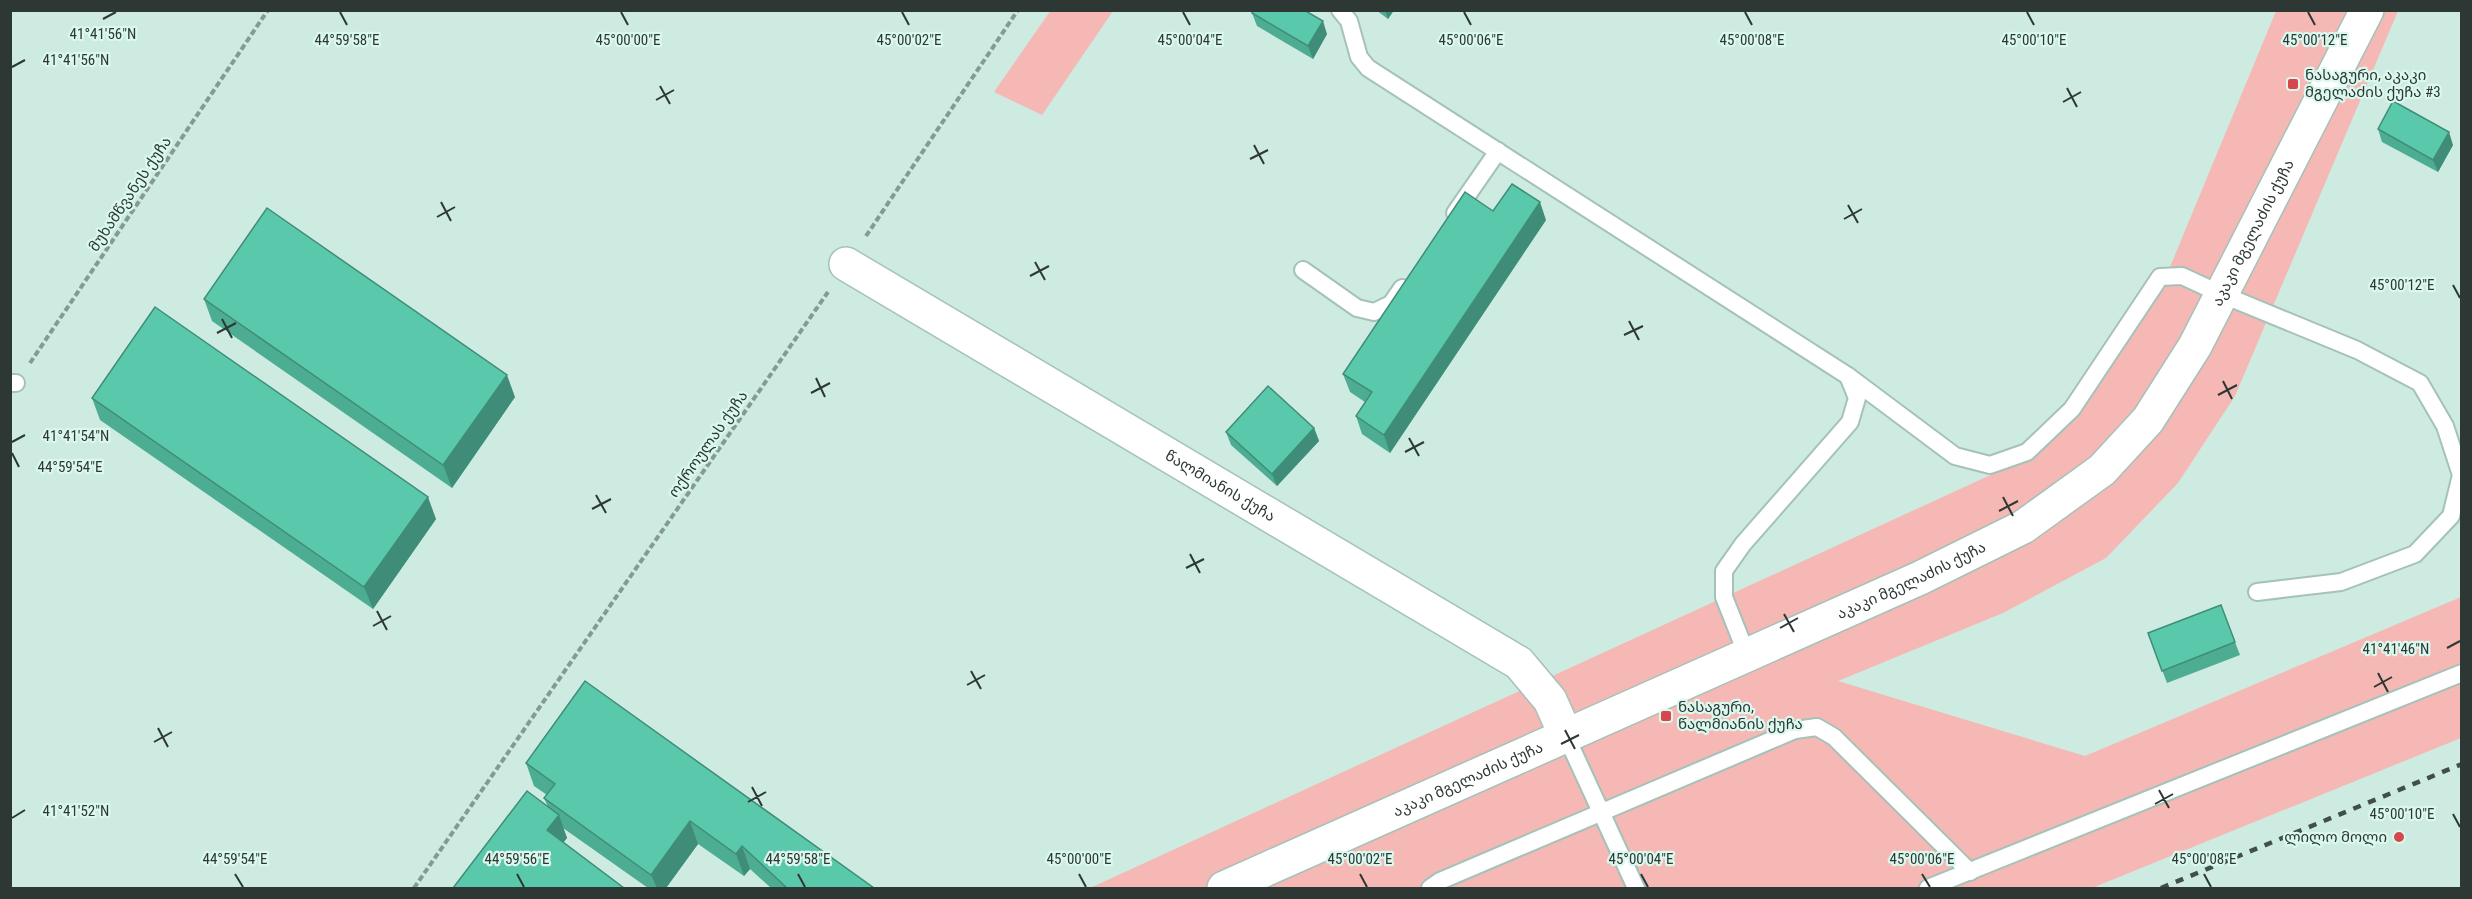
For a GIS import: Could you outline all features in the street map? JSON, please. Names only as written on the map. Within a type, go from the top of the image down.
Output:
[{"type":"street","name":"აკაკი მგელაძის ქუჩა","points":[[1224,888],[1920,578],[2023,527],[2102,470],[2148,420],[2195,346],[2367,10]]},
{"type":"street","name":"წალმიანის ქუჩა","points":[[846,264],[1519,663],[1550,700],[1566,736]]},
{"type":"lane","points":[[1340,10],[1349,21],[1359,57],[1368,68],[1848,376],[1955,456],[1990,465],[2027,452],[2072,410],[2160,277],[2182,276],[2357,350],[2420,383],[2445,426],[2461,476],[2451,516],[2415,554],[2341,582],[2257,592]]},
{"type":"lane","points":[[1444,228],[1498,152]]},
{"type":"lane","points":[[1303,270],[1357,308],[1374,312],[1391,304],[1411,275]]},
{"type":"lane","points":[[1747,655],[1724,597],[1724,571],[1743,544],[1850,422],[1857,398],[1848,376]]},
{"type":"lane","points":[[1928,888],[2462,672]]},
{"type":"lane","points":[[1430,888],[1440,881],[1795,730],[1817,727],[1834,737],[1970,872]]},
{"type":"lane","points":[[1566,736],[1636,888]]},
{"type":"path","name":"მუხამწვანეს ქუჩა","points":[[13,383],[268,10]]},
{"type":"path","name":"ოქროულას ქუჩა","points":[[414,888],[846,264],[1018,10]]},
{"type":"shaded area","points":[[1051,10],[1113,11],[1042,115],[994,92]]},
{"type":"shaded area","points":[[2276,11],[2398,11],[2235,396],[2178,483],[2106,558],[2003,613],[1838,681],[2085,756],[2461,597],[2461,738],[2092,888],[1090,888],[2032,456],[2084,402],[2170,267]]},
{"type":"building","points":[[1254,10],[1304,10],[1323,21],[1308,46],[1252,13]]},
{"type":"building","points":[[2393,101],[2449,132],[2433,160],[2378,129]]},
{"type":"building","points":[[1512,184],[1540,202],[1384,435],[1356,416],[1372,392],[1343,374],[1465,192],[1493,211]]},
{"type":"building","points":[[267,208],[507,375],[443,465],[204,299]]},
{"type":"building","points":[[155,307],[428,497],[364,587],[92,398]]},
{"type":"building","points":[[1268,386],[1314,428],[1272,474],[1226,432]]},
{"type":"building","points":[[2221,605],[2235,642],[2162,671],[2148,633]]},
{"type":"building","points":[[585,681],[874,888],[787,888],[742,846],[736,854],[690,821],[651,875],[544,798],[555,784],[526,763]]},
{"type":"building","points":[[527,791],[559,815],[547,830],[624,888],[453,888]]},
{"type":"railway","points":[[2161,888],[2462,764]]},
{"type":"place","name":"ნასაგური, აკაკი მგელაძის ქუჩა #3","points":[[2293,84]]},
{"type":"place","name":"ნასაგური, წალმიანის ქუჩა","points":[[1666,716]]},
{"type":"place","name":"ლილო მოლი","points":[[2399,837]]}]
